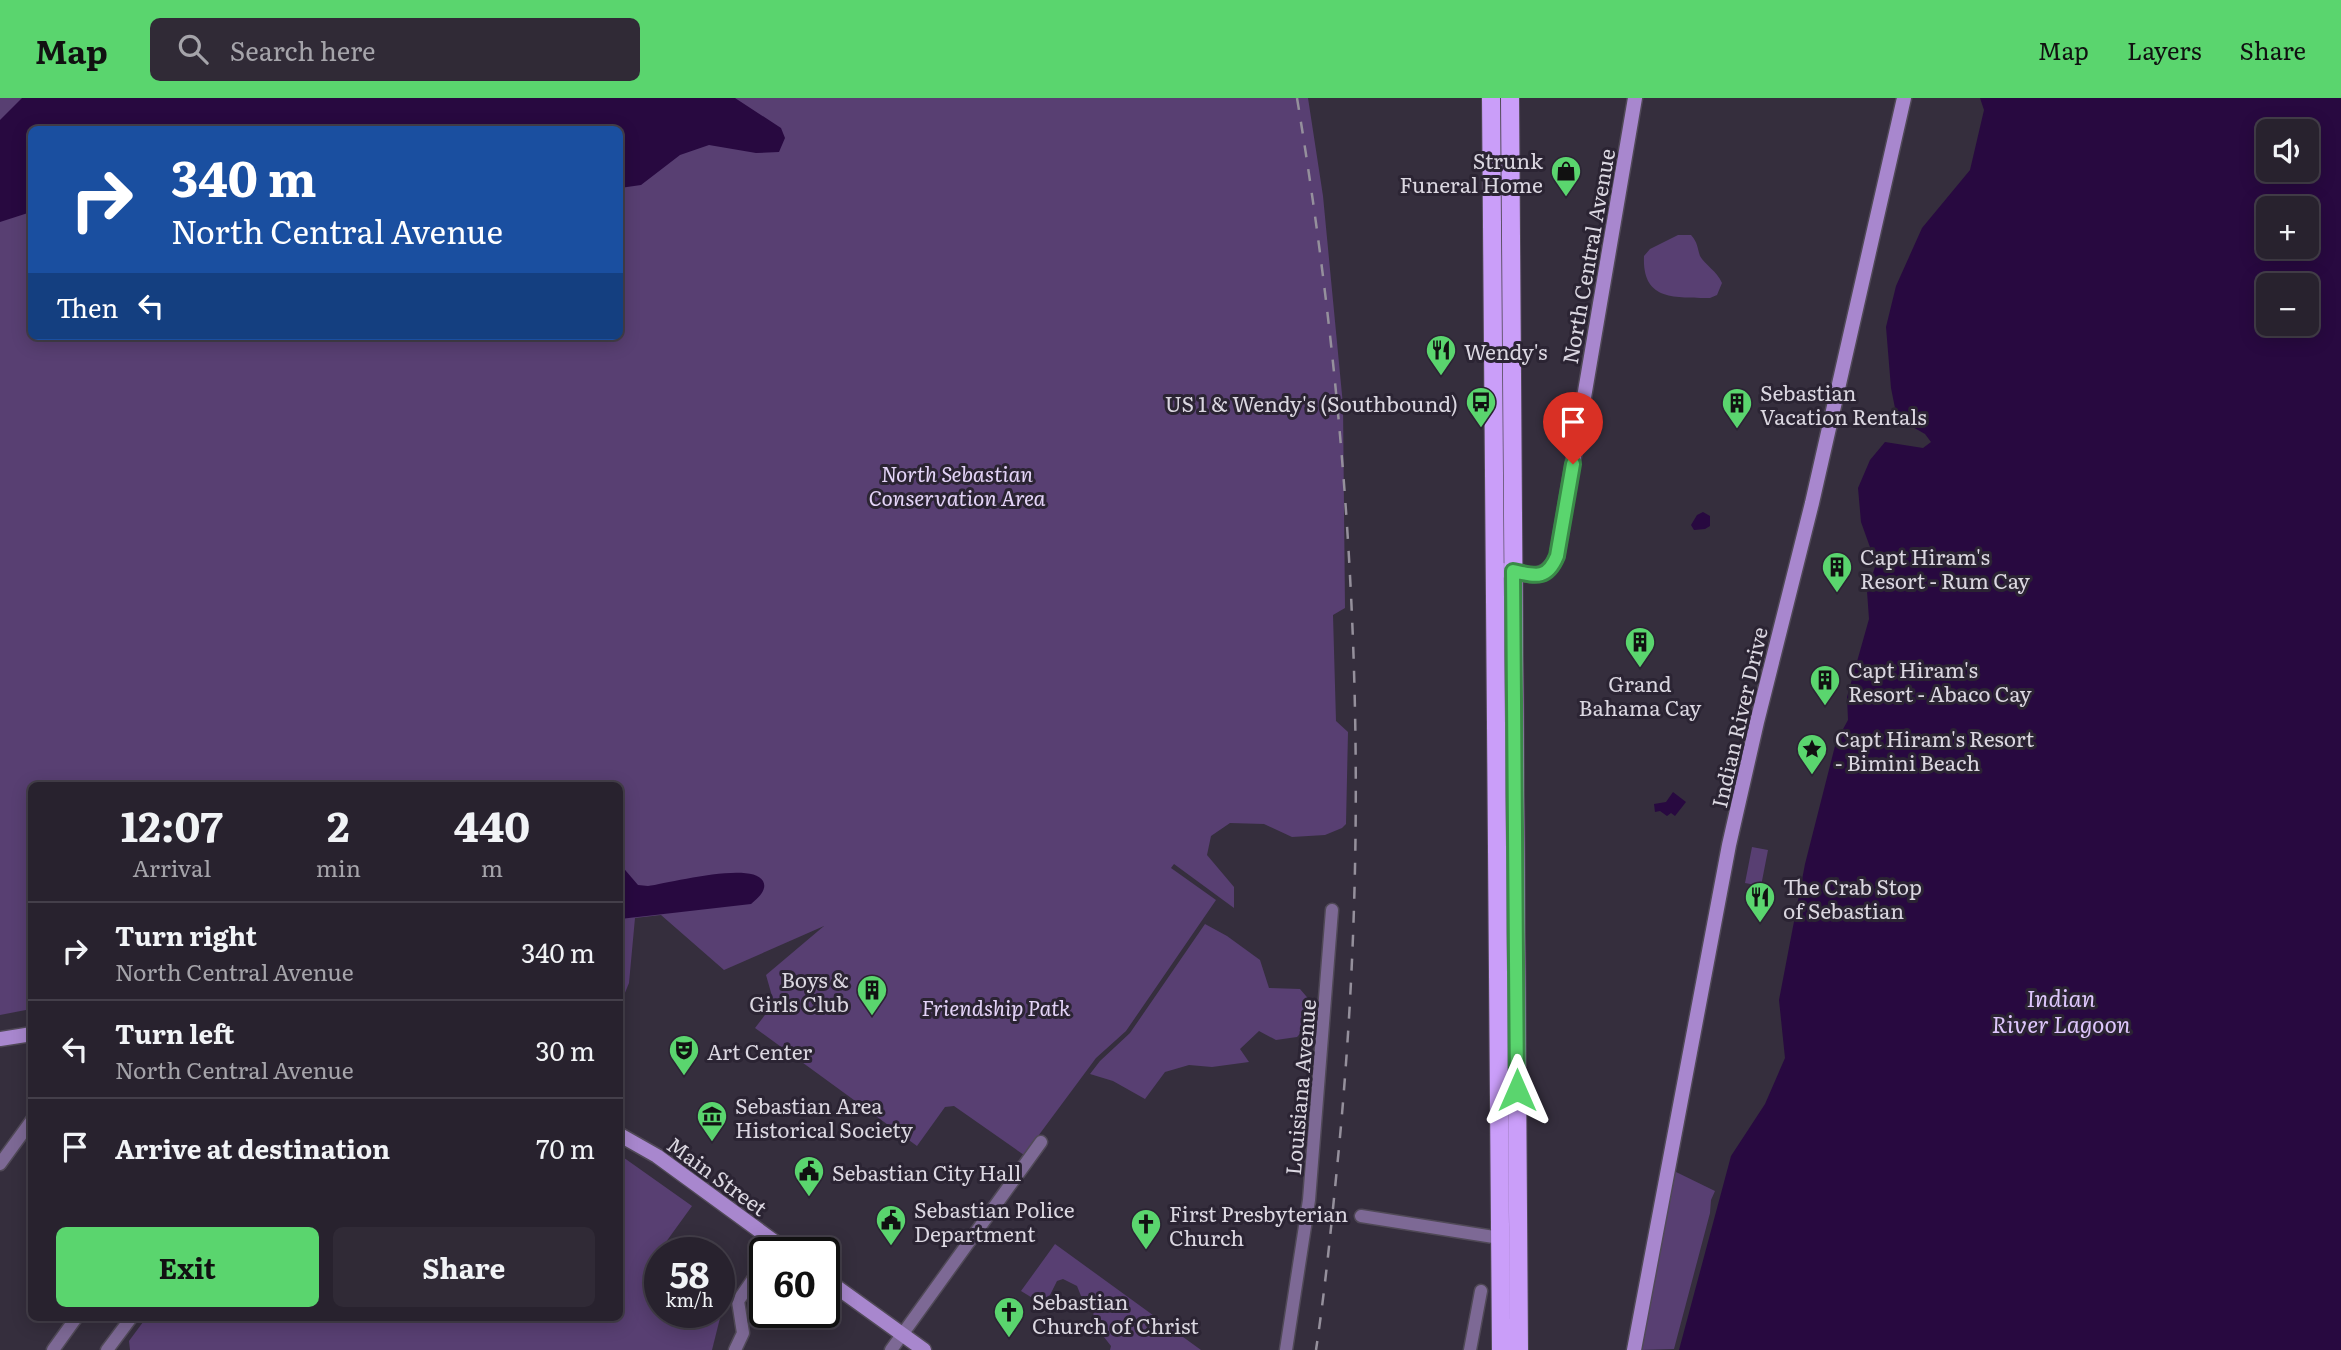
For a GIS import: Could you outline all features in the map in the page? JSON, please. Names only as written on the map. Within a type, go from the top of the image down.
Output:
[{"type":"main road","points":[[1491,98],[1501,1350]]},
{"type":"main road","points":[[1510,98],[1519,1350]]},
{"type":"main road","points":[[1500,1200],[1509,1222],[1518,1230]]},
{"type":"main road","points":[[1500,1238],[1512,1255],[1518,1273]]},
{"type":"street","name":"North Central Avenue","points":[[1495,569],[1543,574],[1552,569],[1557,556],[1636,98]]},
{"type":"street","name":"Indian River Drive","points":[[1634,1350],[1730,845],[1812,503],[1904,98]]},
{"type":"street","points":[[1494,335],[1513,339]]},
{"type":"street","name":"Louisiana Avenue","points":[[1286,1350],[1309,1200],[1332,910]]},
{"type":"street","points":[[0,1040],[28,1035]]},
{"type":"street","points":[[0,1164],[28,1126]]},
{"type":"street","name":"Main Street","points":[[623,1137],[657,1156],[763,1237]]},
{"type":"street","points":[[891,1350],[1041,1142]]},
{"type":"street","points":[[1361,1216],[1500,1238]]},
{"type":"street","points":[[735,1350],[743,1333],[738,1301],[749,1285]]},
{"type":"street","points":[[840,1290],[924,1350]]},
{"type":"street","points":[[1470,1350],[1481,1291]]},
{"type":"street","points":[[52,1350],[74,1321]]},
{"type":"street","points":[[107,1350],[129,1321]]},
{"type":"green space","name":"North Sebastian Conservation Area","points":[[0,98],[1308,98],[1323,196],[1343,405],[1345,608],[1333,615],[1336,721],[1348,732],[1346,824],[1325,835],[1292,837],[1264,824],[1230,823],[1211,836],[1207,855],[1234,887],[1234,908],[1174,864],[1171,868],[1216,900],[1126,1031],[1096,1058],[1024,1155],[954,1106],[945,1107],[917,1146],[755,1028],[774,1003],[766,975],[824,926],[724,970],[661,915],[635,918],[629,983],[623,998],[623,782],[28,782],[28,1010],[0,1015]]},
{"type":"green space","points":[[1678,235],[1691,235],[1693,238],[1700,256],[1722,283],[1717,295],[1710,298],[1663,294],[1648,281],[1644,256],[1650,249]]},
{"type":"green space","points":[[1752,847],[1768,850],[1761,886],[1745,883]]},
{"type":"green space","points":[[1205,924],[1260,960],[1269,988],[1300,989],[1312,1003],[1308,1025],[1297,1037],[1276,1040],[1259,1031],[1240,1049],[1249,1062],[1212,1067],[1189,1065],[1165,1072],[1145,1099],[1113,1081],[1090,1074],[1130,1033]]},
{"type":"green space","points":[[623,1157],[692,1206],[670,1237],[644,1237],[644,1328],[718,1328],[712,1350],[130,1350],[129,1341],[144,1321],[623,1321]]},
{"type":"green space","points":[[1674,1171],[1715,1191],[1674,1349],[1640,1350]]},
{"type":"green space","points":[[1055,1244],[1201,1350],[1110,1350],[1111,1346],[1093,1323],[1094,1302],[1081,1296],[1077,1286],[1063,1279],[1057,1281],[1050,1295],[1039,1302],[1021,1291]]},
{"type":"water","points":[[22,98],[735,98],[781,128],[785,138],[779,152],[756,153],[709,145],[680,155],[641,185],[623,188],[623,126],[28,126],[28,213],[0,222],[0,120]]},
{"type":"water","name":"Indian River Lagoon","points":[[1980,98],[2341,98],[2341,1350],[1679,1350],[1731,1156],[1765,1104],[1785,1058],[1779,1000],[1805,864],[1836,742],[1848,720],[1847,697],[1869,619],[1867,591],[1876,564],[1861,522],[1858,488],[1870,460],[1885,442],[1923,448],[1931,442],[1925,434],[1897,418],[1891,388],[1886,327],[1896,286],[1922,228],[1970,170],[1984,110]]},
{"type":"water","points":[[1703,512],[1710,516],[1710,526],[1694,530],[1691,525],[1697,515]]},
{"type":"water","points":[[1673,792],[1686,802],[1675,816],[1671,813],[1667,816],[1660,811],[1655,812],[1654,804],[1666,802]]},
{"type":"water","points":[[623,868],[638,885],[648,886],[727,873],[756,875],[763,881],[764,888],[751,904],[623,919]]},
{"type":"railway","points":[[1297,98],[1317,231],[1345,498],[1353,632],[1356,765],[1348,1033],[1337,1168],[1316,1350]]},
{"type":"place","name":"Strunk Funeral Home","points":[[1566,198]]},
{"type":"place","name":"Wendy's","points":[[1441,377]]},
{"type":"place","name":"US 1 & Wendy's (Southbound)","points":[[1481,429]]},
{"type":"place","name":"Sebastian Vacation Rentals","points":[[1737,430]]},
{"type":"place","name":"Capt Hiram's Resort - Rum Cay","points":[[1837,594]]},
{"type":"place","name":"Grand Bahama Cay","points":[[1640,669]]},
{"type":"place","name":"Capt Hiram's Resort - Abaco Cay","points":[[1825,707]]},
{"type":"place","name":"Capt Hiram's Resort - Bimini Beach","points":[[1812,776]]},
{"type":"place","name":"The Crab Stop of Sebastian","points":[[1760,924]]},
{"type":"place","name":"Boys & Girls Club","points":[[872,1017]]},
{"type":"place","name":"Art Center","points":[[684,1077]]},
{"type":"place","name":"Sebastian Area Historical Society","points":[[712,1143]]},
{"type":"place","name":"Sebastian City Hall","points":[[809,1198]]},
{"type":"place","name":"Sebastian Police Department","points":[[891,1247]]},
{"type":"place","name":"First Presbyterian Church","points":[[1146,1251]]},
{"type":"place","name":"Sebastian Church of Christ","points":[[1009,1339]]},
{"type":"route","points":[[1517,1090],[1513,571],[1543,574],[1552,569],[1557,556],[1573,464]]},
{"type":"park label","name":"Friendship Patk","points":[[996,1006]]}]
